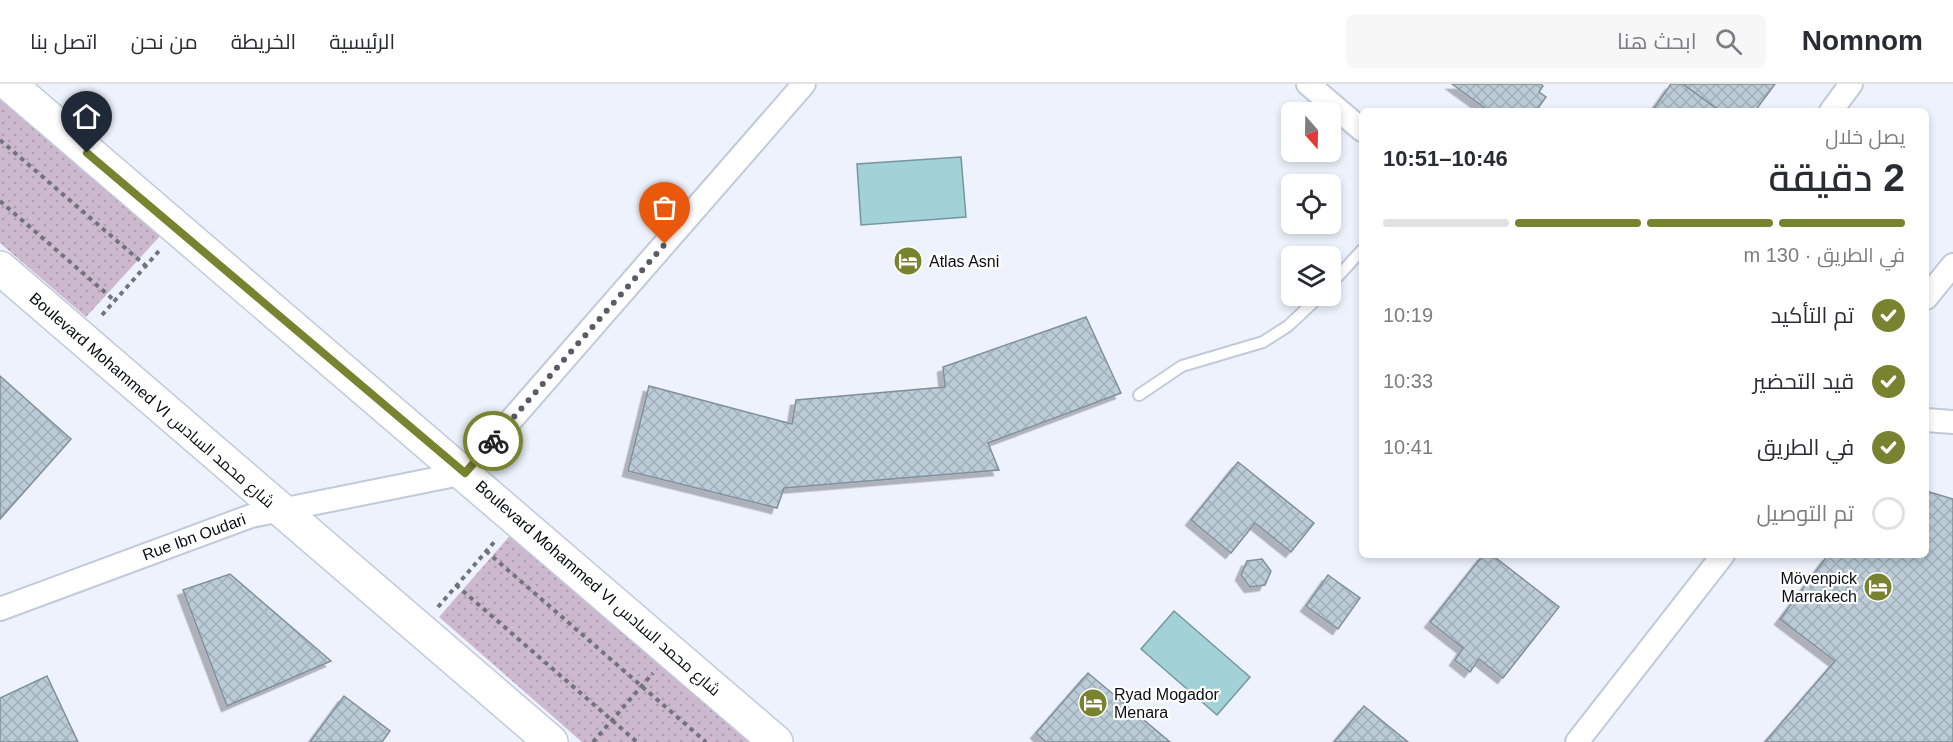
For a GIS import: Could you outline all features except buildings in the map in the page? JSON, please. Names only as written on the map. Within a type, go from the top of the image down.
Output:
[{"type":"main road","name":"Boulevard Mohammed VI شارع محمد السادس","points":[[9,84],[776,742]]},
{"type":"main road","name":"Boulevard Mohammed VI شارع محمد السادس","points":[[0,268],[551,742]]},
{"type":"street","points":[[465,473],[804,84]]},
{"type":"street","points":[[1308,84],[1359,127]]},
{"type":"street","points":[[1833,108],[1851,84]]},
{"type":"street","points":[[1929,294],[1953,265]]},
{"type":"street","points":[[1929,420],[1953,422]]},
{"type":"street","name":"Rue Ibn Oudari","points":[[0,609],[251,516],[465,473]]},
{"type":"street","points":[[1577,742],[1721,558]]},
{"type":"lane","points":[[1341,273],[1359,253]]},
{"type":"lane","points":[[1139,394],[1182,366],[1269,339],[1288,326],[1309,306]]},
{"type":"path","points":[[0,140],[146,266]]},
{"type":"path","points":[[0,201],[115,301]]},
{"type":"path","points":[[98,321],[166,244]]},
{"type":"path","points":[[433,612],[501,534]]},
{"type":"path","points":[[486,551],[706,742]]},
{"type":"path","points":[[456,585],[637,742]]},
{"type":"path","points":[[593,742],[656,670]]},
{"type":"shaded area","points":[[0,93],[161,235],[86,317],[0,243]]},
{"type":"shaded area","points":[[514,531],[755,742],[582,742],[439,617]]},
{"type":"water","points":[[961,157],[966,217],[861,225],[857,164]]},
{"type":"water","points":[[1174,611],[1250,677],[1217,715],[1141,649]]},
{"type":"way so far","points":[[493,441],[665,244]]},
{"type":"place","name":"Atlas Asni","points":[[908,261]]},
{"type":"place","name":"Mövenpick Marrakech","points":[[1878,587]]},
{"type":"place","name":"Ryad Mogador Menara","points":[[1093,703]]},
{"type":"route","points":[[87,153],[465,473],[493,441]]}]
